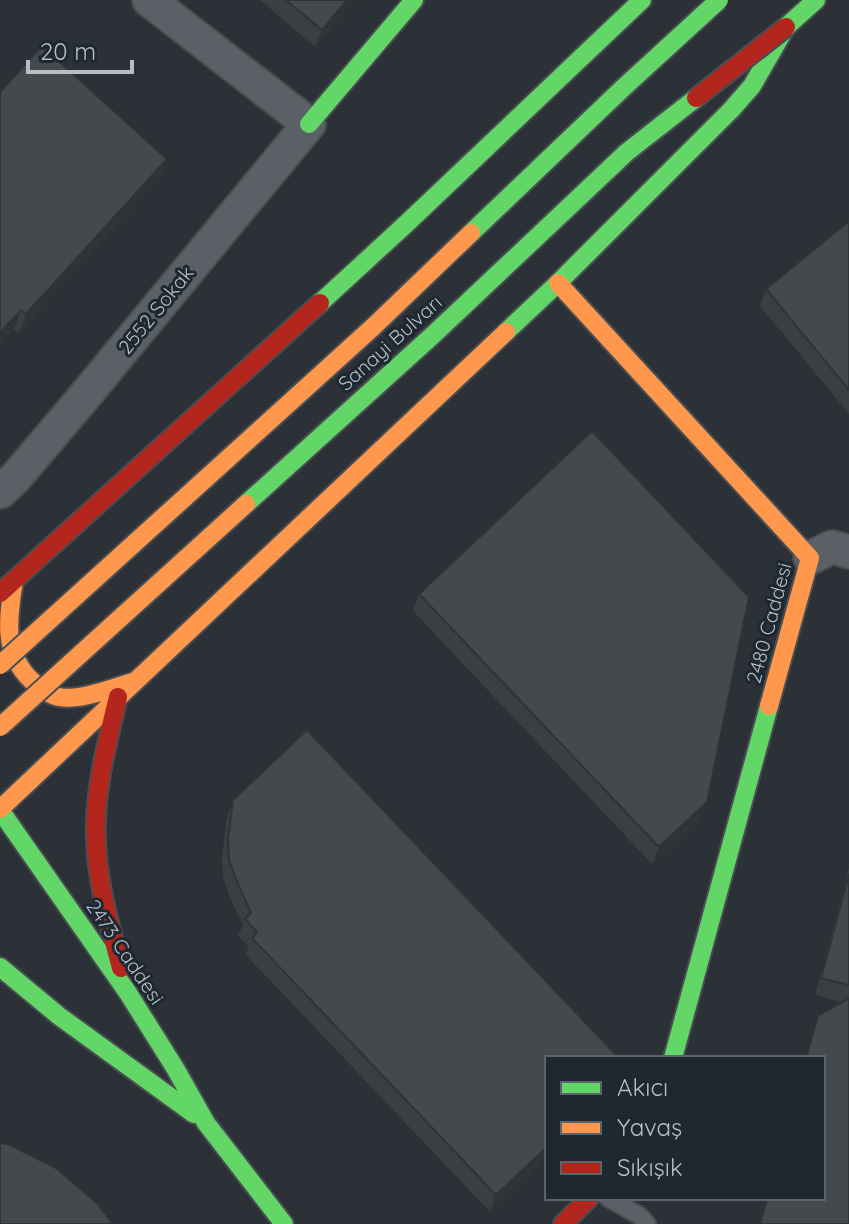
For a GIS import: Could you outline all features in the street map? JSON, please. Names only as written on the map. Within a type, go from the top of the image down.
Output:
[{"type":"main road","points":[[309,124],[414,0]]},
{"type":"main road","points":[[133,682],[63,698],[49,694],[31,681],[18,669],[6,646],[7,587],[406,224],[642,0]]},
{"type":"main road","name":"Sanayi Bulvarı","points":[[0,665],[352,347],[719,0]]},
{"type":"main road","name":"Sanayi Bulvarı","points":[[0,727],[433,335],[627,152],[816,0]]},
{"type":"main road","points":[[0,810],[558,283],[731,110],[752,86],[786,27]]},
{"type":"main road","name":"2480 Caddesi","points":[[558,283],[810,558],[674,1056]]},
{"type":"main road","points":[[118,697],[103,767],[96,821],[98,868],[128,993]]},
{"type":"main road","name":"2473 Caddesi","points":[[0,810],[128,993],[206,1123],[284,1224]]},
{"type":"main road","name":"2473 Caddesi","points":[[0,967],[206,1123]]},
{"type":"main road","points":[[0,993],[42,1001]]},
{"type":"main road","points":[[563,1224],[587,1200]]},
{"type":"street","points":[[149,0],[309,124]]},
{"type":"street","name":"2552 Sokak","points":[[0,492],[84,397],[309,124]]},
{"type":"street","points":[[810,558],[832,547],[849,552]]},
{"type":"lane","points":[[612,1200],[640,1216],[647,1224]]},
{"type":"building","points":[[286,0],[347,0],[322,30]]},
{"type":"building","points":[[42,46],[167,159],[26,314],[21,310],[0,333],[0,92]]},
{"type":"building","points":[[849,221],[849,390],[766,289]]},
{"type":"building","points":[[592,431],[749,597],[707,802],[659,847],[419,594]]},
{"type":"building","points":[[307,730],[617,1056],[545,1056],[545,1149],[496,1195],[252,938],[257,932],[245,919],[251,913],[229,860],[233,800]]},
{"type":"building","points":[[849,874],[849,985],[821,978]]},
{"type":"building","points":[[849,998],[849,1224],[760,1224],[767,1200],[825,1200],[825,1056],[807,1056],[818,1016]]},
{"type":"building","points":[[0,1143],[56,1168],[97,1203],[113,1224],[0,1224]]},
{"type":"traffic: fast","points":[[309,124],[414,0]]},
{"type":"traffic: fast","points":[[320,303],[642,0]]},
{"type":"traffic: fast","points":[[471,233],[719,0]]},
{"type":"traffic: fast","points":[[506,332],[731,110],[752,86],[786,27],[816,0]]},
{"type":"traffic: fast","points":[[246,504],[433,335],[627,152],[696,98]]},
{"type":"traffic: fast","points":[[674,1056],[769,706]]},
{"type":"traffic: fast","points":[[0,810],[128,993],[206,1123],[284,1224]]},
{"type":"traffic: fast","points":[[0,967],[59,1016],[194,1114]]},
{"type":"traffic: slow","points":[[0,665],[373,327],[471,233]]},
{"type":"traffic: slow","points":[[558,283],[810,558],[769,706]]},
{"type":"traffic: slow","points":[[0,809],[506,332]]},
{"type":"traffic: slow","points":[[0,727],[246,504]]},
{"type":"traffic: slow","points":[[14,581],[9,621],[12,647],[22,670],[32,681],[52,694],[67,698],[133,682]]},
{"type":"traffic: jam","points":[[696,98],[786,27]]},
{"type":"traffic: jam","points":[[0,593],[320,303]]},
{"type":"traffic: jam","points":[[118,697],[99,785],[96,839],[101,888],[121,968]]},
{"type":"traffic: jam","points":[[563,1224],[587,1200]]}]
